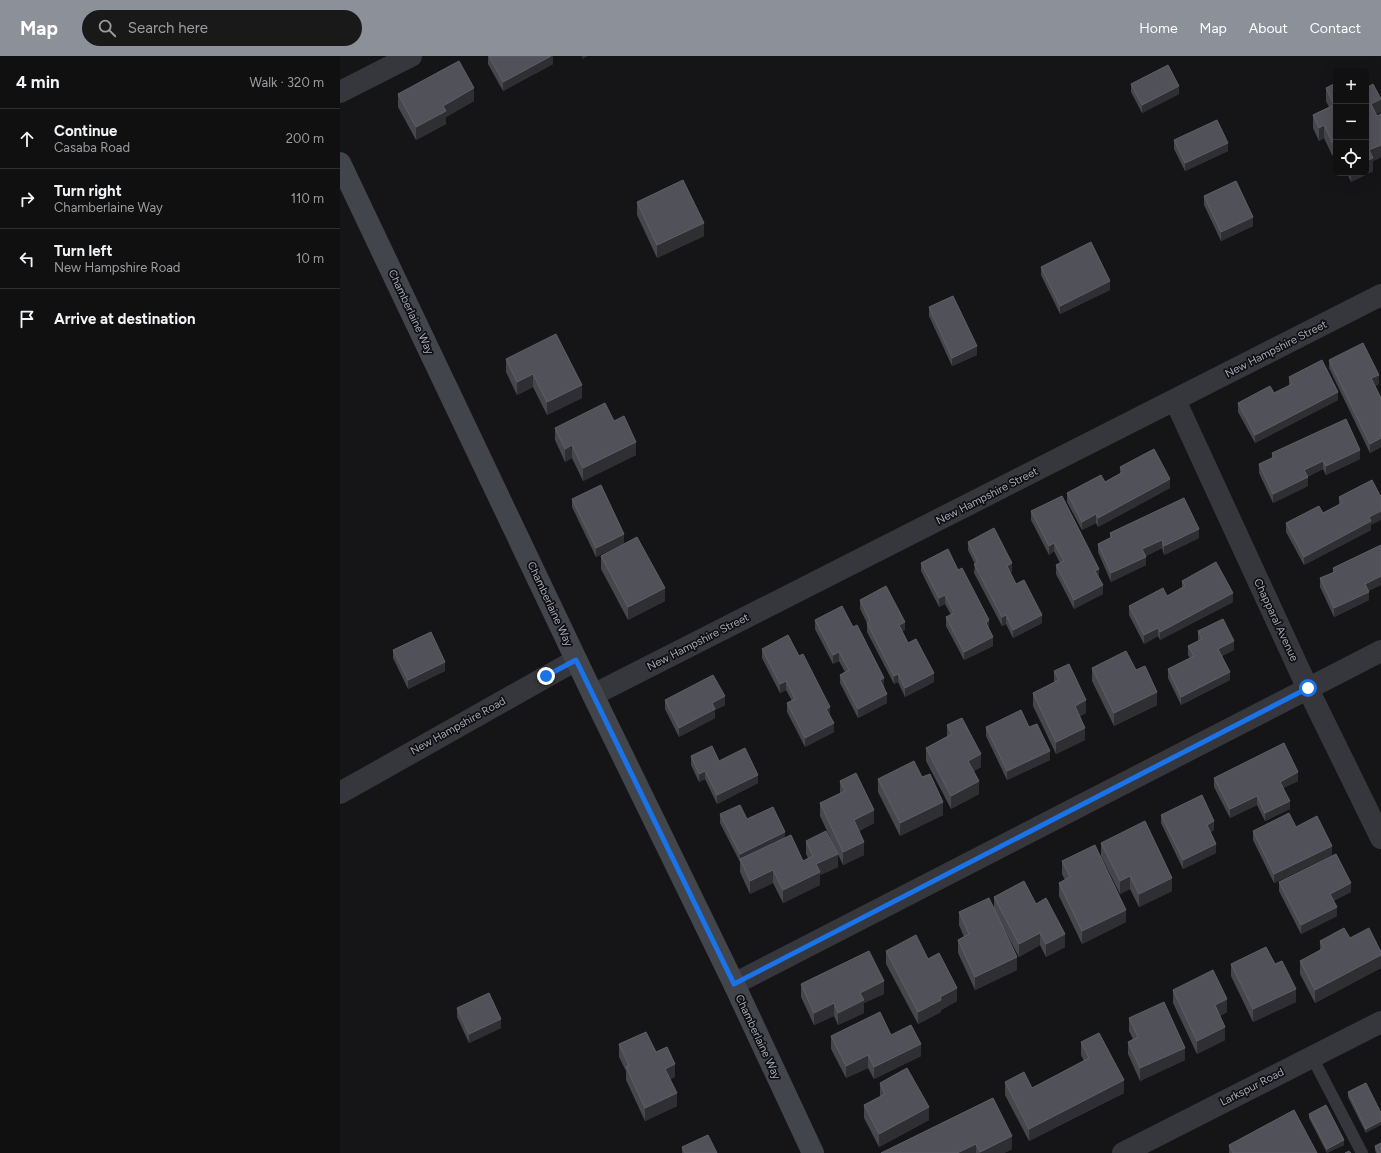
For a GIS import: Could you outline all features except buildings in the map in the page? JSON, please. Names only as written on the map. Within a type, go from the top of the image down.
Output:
[{"type":"main road","name":"Chamberlaine Way","points":[[340,163],[576,660],[734,984],[813,1153]]},
{"type":"street","points":[[340,92],[411,56]]},
{"type":"street","name":"New Hampshire Street","points":[[593,695],[1381,295]]},
{"type":"street","name":"Chapparal Avenue","points":[[1175,400],[1308,688],[1381,838]]},
{"type":"street","points":[[734,984],[1381,651]]},
{"type":"street","name":"New Hampshire Road","points":[[340,793],[576,660]]},
{"type":"street","name":"Larkspur Road","points":[[1123,1153],[1381,1022]]},
{"type":"lane","points":[[1312,1057],[1362,1153]]},
{"type":"route","points":[[546,676],[576,660],[734,984],[1308,688]]}]
